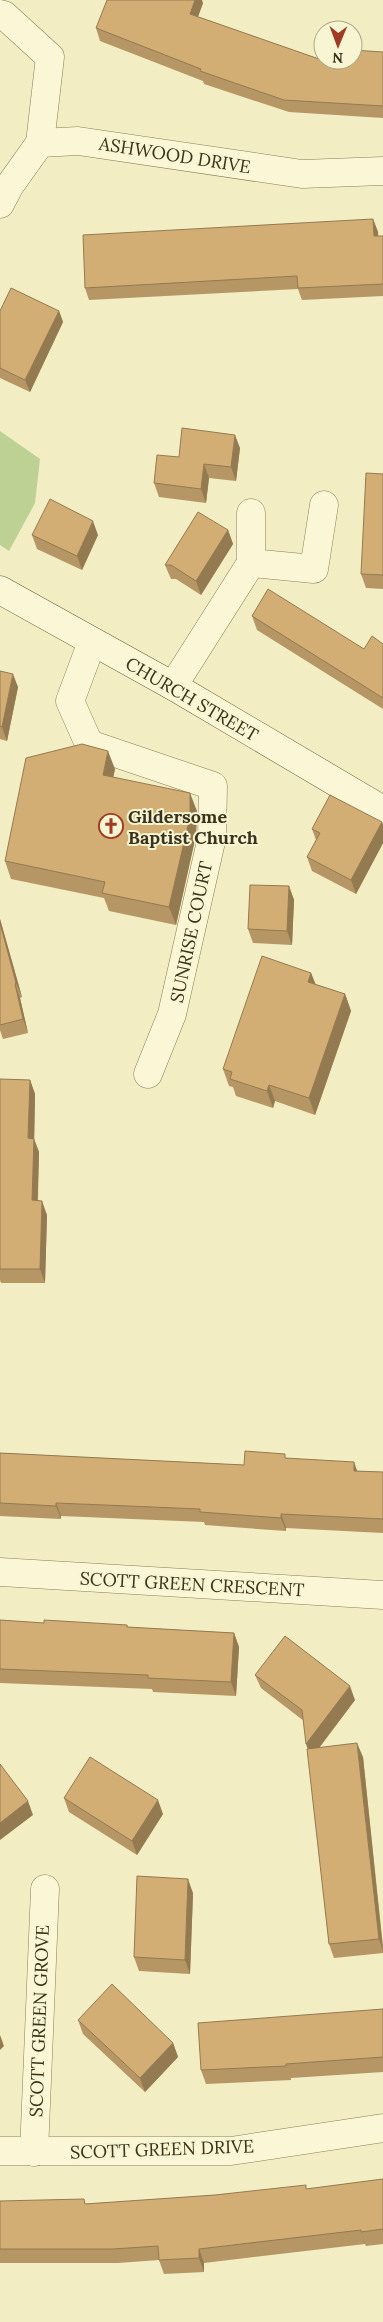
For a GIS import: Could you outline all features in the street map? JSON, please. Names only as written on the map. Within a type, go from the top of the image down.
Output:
[{"type":"street","points":[[0,14],[4,15],[50,57],[40,143],[10,186],[0,204]]},
{"type":"street","name":"ASHWOOD DRIVE","points":[[40,143],[78,141],[302,174],[383,171]]},
{"type":"street","points":[[251,563],[314,569],[324,505]]},
{"type":"street","points":[[173,686],[251,563],[251,513]]},
{"type":"street","name":"CHURCH STREET","points":[[0,590],[173,686],[383,810]]},
{"type":"street","name":"SUNRISE COURT","points":[[92,642],[70,701],[89,744],[213,786],[212,837],[172,1014],[148,1074]]},
{"type":"street","name":"SCOTT GREEN CRESCENT","points":[[0,1572],[383,1595]]},
{"type":"street","name":"SCOTT GREEN GROVE","points":[[34,2152],[44,1889]]},
{"type":"street","name":"SCOTT GREEN DRIVE","points":[[0,2151],[231,2151],[383,2128]]},
{"type":"green space","points":[[0,431],[40,459],[35,503],[9,551],[0,545]]},
{"type":"building","points":[[107,0],[195,0],[190,14],[313,57],[313,70],[363,70],[363,51],[383,52],[383,106],[284,100],[200,71],[201,69],[96,28]]},
{"type":"building","points":[[373,219],[374,236],[383,236],[383,284],[298,288],[297,276],[85,288],[83,235]]},
{"type":"building","points":[[11,288],[59,311],[25,380],[0,368],[0,311]]},
{"type":"building","points":[[182,428],[235,435],[231,467],[204,464],[201,489],[154,483],[157,455],[179,457]]},
{"type":"building","points":[[366,473],[383,474],[383,575],[361,574]]},
{"type":"building","points":[[50,499],[93,521],[77,556],[32,535]]},
{"type":"building","points":[[198,512],[228,530],[196,581],[171,565],[165,565]]},
{"type":"building","points":[[268,589],[364,649],[372,636],[383,644],[383,698],[252,616]]},
{"type":"building","points":[[0,671],[13,674],[2,727],[0,726]]},
{"type":"building","name":"Gildersome Baptist Church","points":[[82,744],[108,751],[103,775],[190,793],[190,817],[169,907],[102,893],[105,882],[5,861],[26,758]]},
{"type":"building","points":[[330,795],[382,822],[351,880],[307,857],[320,833],[312,829]]},
{"type":"building","points":[[250,885],[289,886],[287,931],[248,929]]},
{"type":"building","points":[[0,923],[16,983],[23,1019],[0,1025]]},
{"type":"building","points":[[262,956],[311,973],[308,982],[345,994],[309,1098],[269,1085],[267,1091],[230,1079],[232,1072],[223,1069]]},
{"type":"building","points":[[0,1079],[30,1080],[28,1138],[34,1139],[32,1200],[42,1201],[40,1269],[0,1269]]},
{"type":"building","points":[[245,1451],[285,1454],[285,1458],[354,1462],[354,1471],[383,1472],[383,1519],[281,1514],[281,1518],[200,1512],[200,1509],[56,1503],[56,1506],[0,1503],[0,1453],[244,1465]]},
{"type":"building","points":[[0,1620],[44,1623],[44,1620],[234,1633],[231,1682],[148,1678],[148,1675],[0,1669]]},
{"type":"building","points":[[285,1636],[350,1686],[306,1744],[302,1710],[255,1675]]},
{"type":"building","points":[[357,1743],[379,1939],[329,1944],[307,1749]]},
{"type":"building","points":[[90,1757],[158,1800],[132,1841],[64,1798]]},
{"type":"building","points":[[0,1764],[28,1801],[0,1823]]},
{"type":"building","points":[[137,1876],[188,1879],[185,1960],[134,1957]]},
{"type":"building","points":[[112,1984],[173,2043],[140,2078],[78,2020]]},
{"type":"building","points":[[383,2009],[383,2057],[286,2064],[286,2066],[201,2070],[198,2023]]},
{"type":"building","points":[[383,2179],[383,2229],[199,2249],[199,2258],[159,2260],[158,2246],[113,2249],[0,2249],[0,2201],[84,2199],[85,2204],[215,2195],[306,2185],[306,2189]]},
{"type":"place","name":"Gildersome Baptist Church","points":[[111,826]]}]
